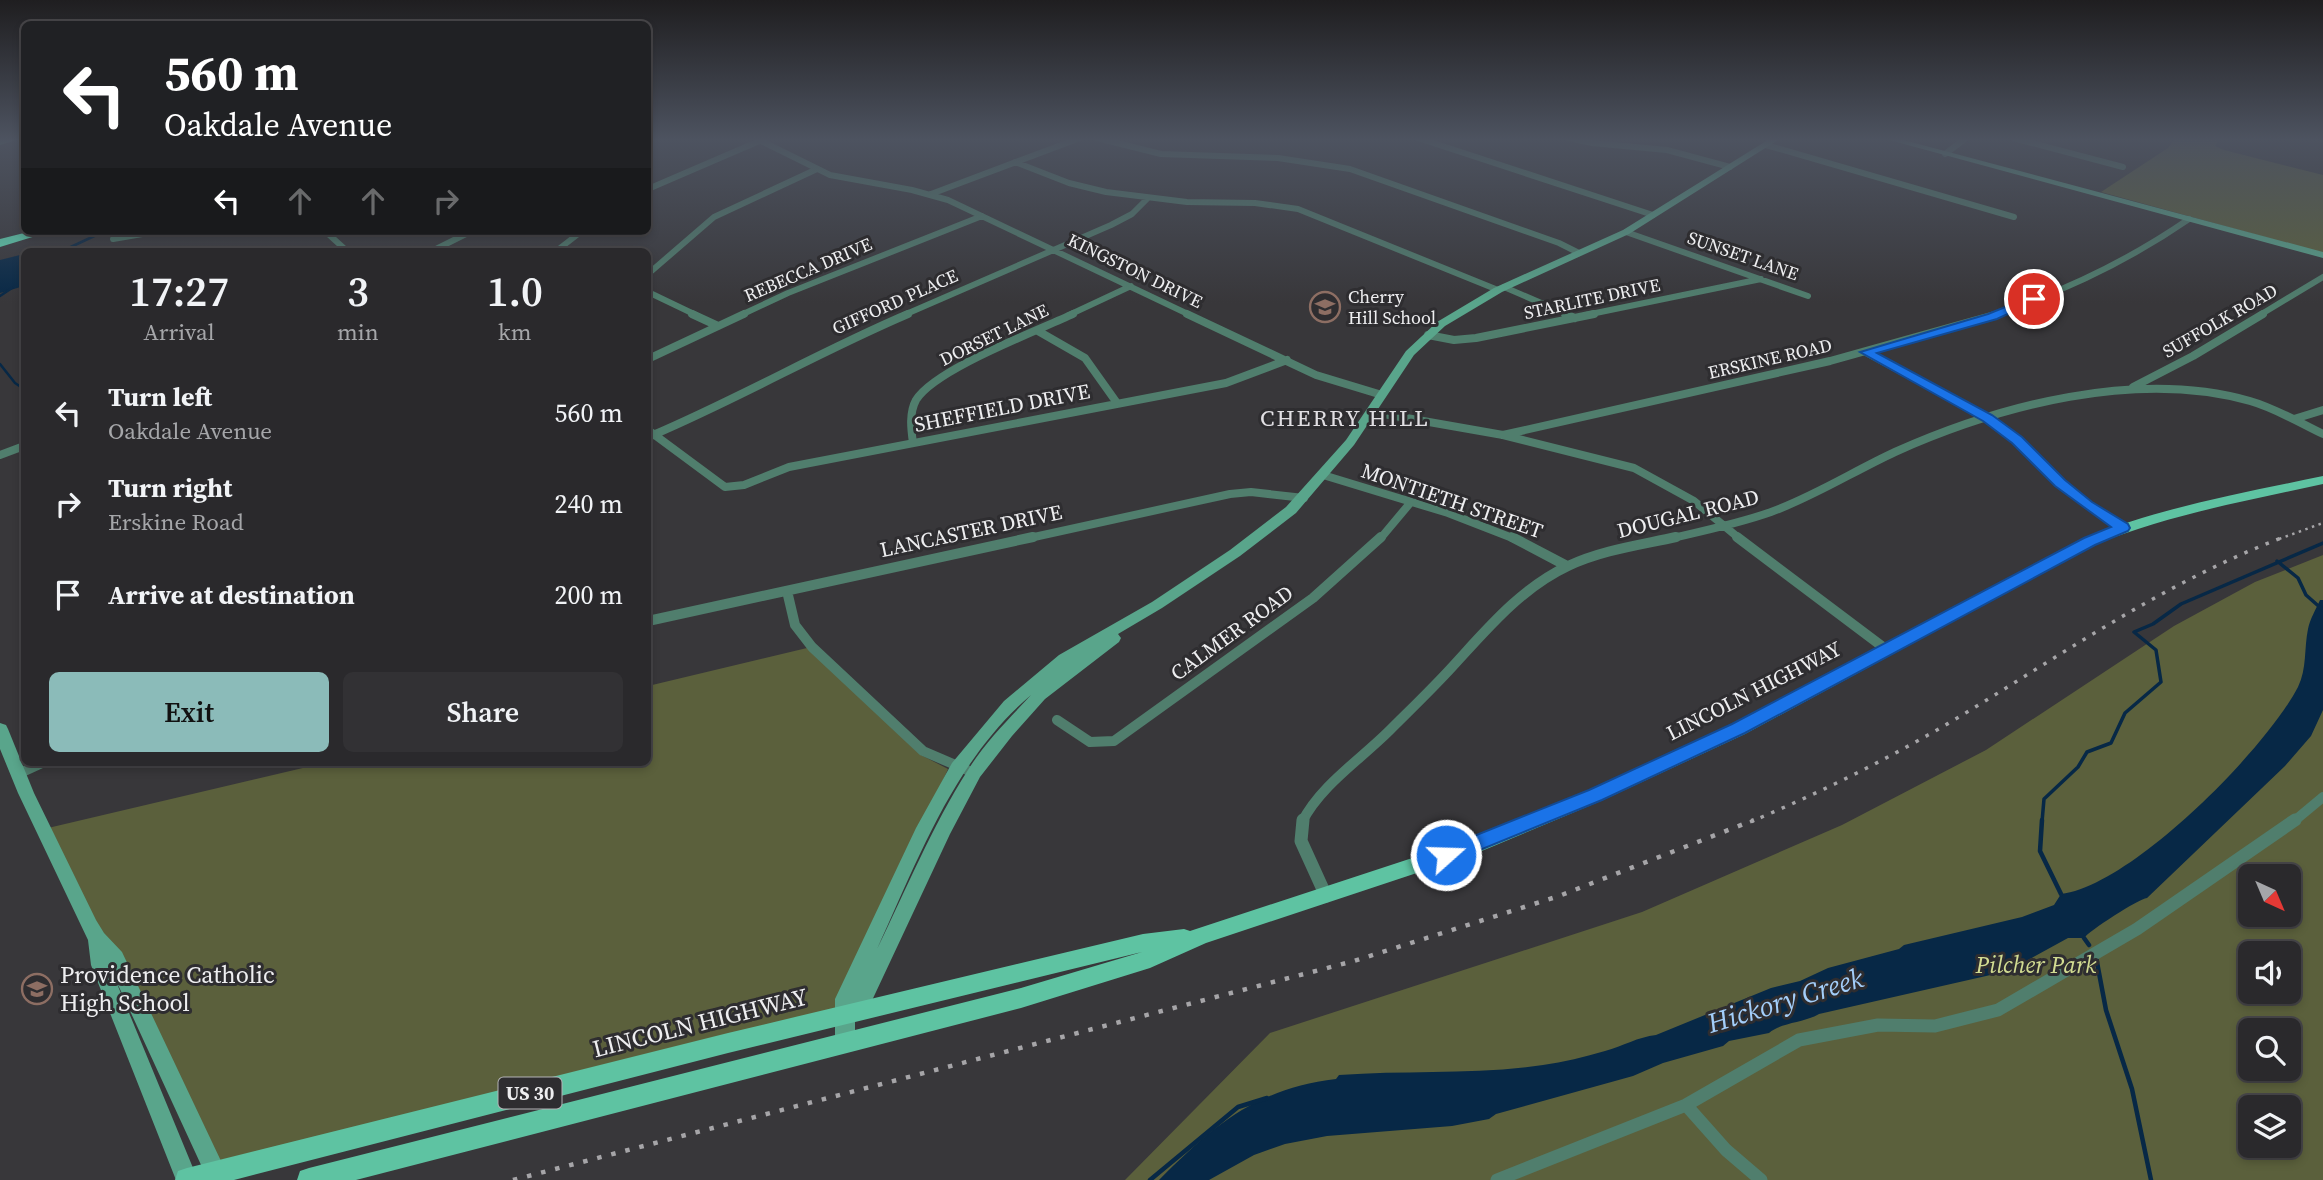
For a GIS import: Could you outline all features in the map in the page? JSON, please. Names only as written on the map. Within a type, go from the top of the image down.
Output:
[{"type":"highway","points":[[0,241],[21,234]]},
{"type":"highway","points":[[0,241],[28,235]]},
{"type":"main road","name":"LINCOLN HIGHWAY","points":[[309,1180],[845,1044],[1082,981],[1150,959],[1200,936],[1470,847],[1596,795],[1739,729],[2090,542],[2123,528],[2323,480]]},
{"type":"main road","name":"LINCOLN HIGHWAY","points":[[217,1176],[1143,943],[1200,936]]},
{"type":"main road","name":"US 30","points":[[187,1180],[217,1176]]},
{"type":"street","points":[[651,271],[714,217],[765,193]]},
{"type":"street","name":"KINGSTON DRIVE","points":[[926,193],[1056,250],[1316,375],[1382,395]]},
{"type":"street","points":[[1122,193],[1148,198],[1278,205],[1298,209],[1575,318]]},
{"type":"street","points":[[1416,193],[1579,253]]},
{"type":"street","points":[[1586,193],[1653,215]]},
{"type":"street","points":[[845,1044],[846,1016],[861,1003],[942,833],[966,770],[1040,695],[1157,605],[1256,538],[1304,498],[1372,412],[1410,353],[1427,335],[1470,305],[1626,232],[1688,193]]},
{"type":"street","points":[[1934,193],[2014,216]]},
{"type":"street","points":[[2092,193],[2323,255]]},
{"type":"street","name":"GIFFORD PLACE","points":[[651,433],[720,406],[839,343],[1122,220],[1148,198]]},
{"type":"street","name":"REBECCA DRIVE","points":[[651,358],[788,293],[982,216]]},
{"type":"street","name":"ERSKINE ROAD","points":[[1503,435],[1866,352],[1993,316],[2118,262],[2189,219]]},
{"type":"street","name":"SUNSET LANE","points":[[1626,232],[1808,296]]},
{"type":"street","points":[[113,239],[136,235]]},
{"type":"street","points":[[329,235],[344,248]]},
{"type":"street","points":[[438,248],[464,235]]},
{"type":"street","points":[[560,248],[577,235]]},
{"type":"street","name":"SUFFOLK ROAD","points":[[2130,389],[2193,356],[2323,277]]},
{"type":"street","name":"STARLITE DRIVE","points":[[1427,335],[1454,340],[1476,338],[1761,279]]},
{"type":"street","name":"DORSET LANE","points":[[914,443],[909,419],[912,408],[929,385],[947,373],[1131,286]]},
{"type":"street","points":[[651,293],[718,326]]},
{"type":"street","points":[[1038,331],[1085,358],[1116,403]]},
{"type":"street","points":[[1866,352],[1988,418],[2017,440],[2060,483],[2087,505],[2123,528]]},
{"type":"street","name":"SHEFFIELD DRIVE","points":[[651,434],[724,487],[744,485],[789,467],[1226,383],[1287,360]]},
{"type":"street","name":"DOUGAL ROAD","points":[[1326,896],[1301,841],[1302,821],[1316,799],[1388,733],[1481,633],[1517,599],[1567,566],[1600,554],[1726,526],[1773,511],[1896,452],[1988,418],[2074,397],[2130,389],[2214,393],[2253,402],[2323,433]]},
{"type":"street","points":[[2294,419],[2323,410]]},
{"type":"street","points":[[1372,412],[1503,435],[1634,468],[1694,501],[1769,564],[1887,650]]},
{"type":"street","points":[[0,455],[21,447]]},
{"type":"street","name":"MONTIETH STREET","points":[[1323,475],[1411,502],[1520,541],[1567,566]]},
{"type":"street","name":"LANCASTER DRIVE","points":[[651,620],[1230,494],[1264,492],[1304,498]]},
{"type":"street","name":"CALMER ROAD","points":[[1057,720],[1086,742],[1098,746],[1114,741],[1307,604],[1346,572],[1391,529],[1411,502]]},
{"type":"street","points":[[787,591],[795,625],[812,647],[923,751],[966,770]]},
{"type":"street","points":[[0,729],[18,774],[97,939],[115,958],[217,1176]]},
{"type":"street","points":[[18,774],[35,766]]},
{"type":"street","points":[[1497,1180],[1686,1105],[1798,1040],[1878,1025],[1934,1026],[1998,1010],[2137,929],[2285,829],[2323,797]]},
{"type":"street","points":[[97,939],[100,965],[187,1180]]},
{"type":"street","points":[[1686,1105],[1726,1150],[1761,1180]]},
{"type":"green space","points":[[2105,193],[2323,193],[2323,253]]},
{"type":"green space","name":"Pilcher Park","points":[[2323,555],[2323,1180],[1125,1180],[1270,1033],[1642,912],[1842,825],[1986,750],[2174,626],[2255,582]]},
{"type":"green space","points":[[807,648],[921,755],[948,769],[840,1010],[221,1166],[48,828],[311,766],[651,766],[651,685]]},
{"type":"water","points":[[21,255],[21,287],[0,293],[0,260]]},
{"type":"water","points":[[2320,600],[2323,600],[2323,710],[2311,736],[2285,766],[2147,898],[2114,916],[2084,938],[2068,938],[2008,971],[1819,1014],[1769,1033],[1729,1041],[1723,1046],[1663,1063],[1633,1076],[1496,1114],[1489,1119],[1452,1126],[1327,1136],[1285,1144],[1254,1155],[1209,1180],[1159,1180],[1199,1142],[1238,1112],[1282,1091],[1336,1079],[1339,1075],[1492,1070],[1543,1065],[1582,1057],[1656,1035],[1828,968],[1899,949],[1904,945],[2022,917],[2054,905],[2061,894],[2090,885],[2123,867],[2158,841],[2194,811],[2257,744],[2282,713],[2298,687],[2303,673],[2309,625]]},
{"type":"waterway","points":[[69,248],[96,235]]},
{"type":"waterway","points":[[0,296],[12,288]]},
{"type":"waterway","points":[[0,364],[21,387]]},
{"type":"waterway","points":[[2278,562],[2323,543]]},
{"type":"waterway","points":[[2042,822],[2044,799],[2078,767],[2087,752],[2111,743],[2125,713],[2161,682],[2156,650],[2134,632],[2153,624],[2181,604],[2278,562]]},
{"type":"waterway","points":[[2278,562],[2298,578],[2306,595],[2323,610]]},
{"type":"waterway","points":[[2042,820],[2040,851],[2061,894]]},
{"type":"waterway","points":[[2084,938],[2089,945]]},
{"type":"waterway","points":[[2096,957],[2106,1010],[2132,1089],[2151,1180]]},
{"type":"waterway","name":"Hickory Creek","points":[[1150,1180],[1238,1107],[1267,1098]]},
{"type":"railway","points":[[2281,538],[2323,523]]},
{"type":"railway","points":[[1750,822],[1882,760],[1934,732],[2158,596],[2281,538]]},
{"type":"railway","points":[[513,1180],[1354,961],[1559,896],[1754,820]]},
{"type":"place","name":"Cherry Hill School","points":[[1325,307]]},
{"type":"place","name":"Providence Catholic High School","points":[[37,989]]},
{"type":"district","name":"CHERRY HILL","points":[[1345,418]]},
{"type":"route","points":[[1446,855],[1596,795],[1739,729],[2090,542],[2123,528],[2087,505],[2060,483],[2017,440],[1988,418],[1866,352],[1993,316],[2034,299]]}]
